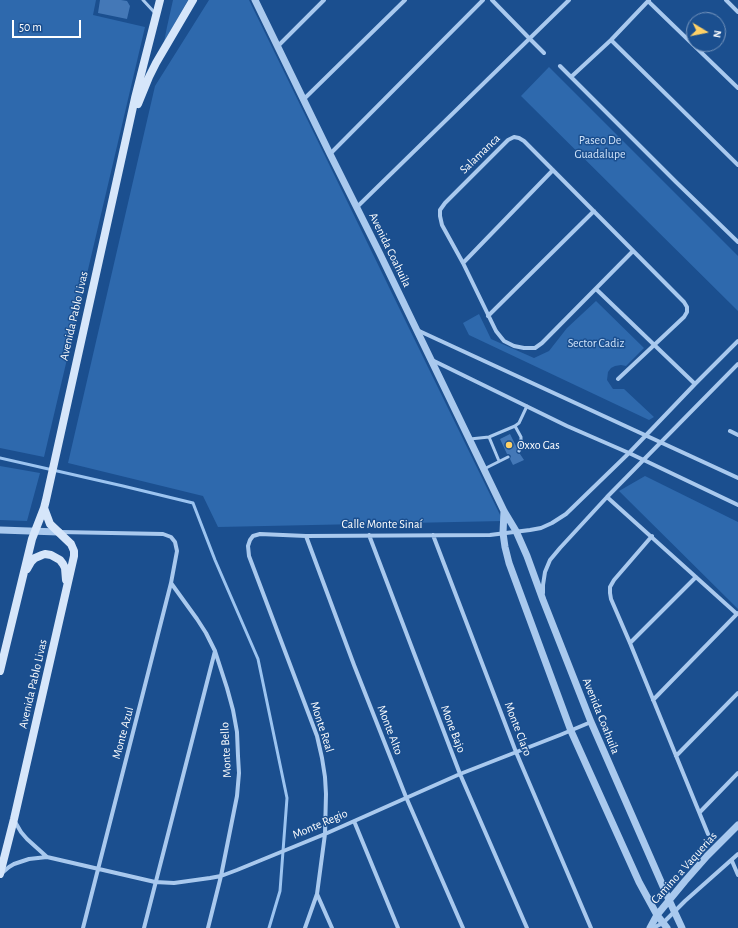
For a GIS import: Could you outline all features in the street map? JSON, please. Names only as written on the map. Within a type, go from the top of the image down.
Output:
[{"type":"main road","name":"Avenida Pablo Livas","points":[[0,671],[35,531],[46,500],[135,98],[160,0]]},
{"type":"main road","name":"Avenida Pablo Livas","points":[[128,129],[149,77],[163,50],[193,0]]},
{"type":"main road","name":"Avenida Pablo Livas","points":[[0,874],[73,562],[74,551],[71,544],[52,526],[44,508]]},
{"type":"main road","points":[[23,578],[31,562],[35,558],[45,554],[51,555],[60,560],[63,564],[66,575],[66,590]]},
{"type":"street","name":"Avenida Coahuila","points":[[255,0],[504,511],[516,531],[591,722],[682,928]]},
{"type":"street","points":[[278,46],[324,0]]},
{"type":"street","points":[[304,99],[405,0]]},
{"type":"street","points":[[330,154],[482,0]]},
{"type":"street","points":[[492,0],[544,53]]},
{"type":"street","points":[[357,207],[569,0]]},
{"type":"street","points":[[571,77],[611,40],[649,0],[738,88]]},
{"type":"street","points":[[726,0],[738,12]]},
{"type":"street","points":[[611,40],[738,165]]},
{"type":"street","points":[[560,66],[738,242]]},
{"type":"street","name":"Salamanca","points":[[596,289],[542,343],[535,348],[514,346],[504,341],[496,331],[463,263],[442,225],[440,210],[445,203],[508,140],[514,137],[524,141],[684,302],[687,307],[687,312],[655,345]]},
{"type":"street","points":[[463,263],[553,170]]},
{"type":"street","points":[[488,316],[594,211]]},
{"type":"street","points":[[633,251],[596,289],[695,384]]},
{"type":"street","points":[[417,330],[738,478]]},
{"type":"street","name":"Calle Monte Sinaí","points":[[250,540],[253,536],[260,534],[306,536],[490,535],[541,528],[566,514],[629,453],[738,341]]},
{"type":"street","points":[[618,379],[655,345]]},
{"type":"street","points":[[431,359],[527,406],[738,505]]},
{"type":"street","points":[[543,600],[545,572],[550,560],[607,497],[738,364]]},
{"type":"street","points":[[730,431],[738,435]]},
{"type":"street","points":[[607,497],[738,613],[653,700]]},
{"type":"street","name":"Avenida Coahuila","points":[[504,511],[503,533],[509,563],[571,731],[640,882],[657,915],[665,925]]},
{"type":"street","points":[[0,530],[60,532]]},
{"type":"street","name":"Monte Azul","points":[[60,532],[156,534],[171,537],[175,542],[177,551],[171,583],[83,928]]},
{"type":"street","name":"Mone Bajo","points":[[368,535],[460,774],[527,928]]},
{"type":"street","name":"Monte Claro","points":[[433,535],[516,752],[591,928]]},
{"type":"street","name":"Monte Alto","points":[[306,536],[354,665],[406,797],[463,928]]},
{"type":"street","points":[[652,536],[614,580],[610,587],[611,599],[708,834]]},
{"type":"street","name":"Monte Real","points":[[250,540],[248,546],[249,556],[311,722],[322,758],[326,794],[325,834],[317,894],[305,928]]},
{"type":"street","points":[[630,643],[696,576]]},
{"type":"street","name":"Monte Bello","points":[[171,583],[197,619],[215,651],[233,710],[237,732],[239,773],[237,796],[221,876],[208,928]]},
{"type":"street","points":[[144,928],[215,651]]},
{"type":"street","points":[[676,756],[738,693]]},
{"type":"street","name":"Monte Regio","points":[[0,874],[14,864],[28,859],[47,856],[155,882],[174,883],[221,876],[325,834],[460,774],[591,722]]},
{"type":"street","points":[[700,812],[738,773]]},
{"type":"street","name":"Monte Regio","points":[[14,819],[21,832],[27,839],[47,856]]},
{"type":"street","points":[[354,821],[398,928]]},
{"type":"street","name":"Camino a Vaquerias","points":[[651,928],[657,915],[669,900],[707,856],[738,825]]},
{"type":"street","points":[[651,928],[665,925],[674,912],[685,901],[732,861],[738,854]]},
{"type":"street","points":[[732,861],[738,875]]},
{"type":"street","points":[[317,894],[332,928]]},
{"type":"lane","points":[[143,0],[156,14]]},
{"type":"lane","points":[[470,439],[489,437],[515,426],[519,423],[527,406]]},
{"type":"lane","points":[[515,426],[521,437],[521,447],[519,451]]},
{"type":"lane","points":[[489,437],[499,461]]},
{"type":"lane","points":[[484,468],[508,457]]},
{"type":"green space","points":[[0,0],[96,0],[93,15],[145,27],[44,457],[0,448]]},
{"type":"green space","points":[[173,0],[188,0],[164,42],[167,27]]},
{"type":"green space","points":[[209,0],[249,0],[503,521],[218,527],[203,496],[68,463],[155,86]]},
{"type":"green space","name":"Paseo De Guadalupe","points":[[549,67],[738,256],[738,311],[521,96]]},
{"type":"green space","name":"Sector Cadiz","points":[[596,301],[644,348],[626,366],[621,365],[611,368],[608,372],[607,380],[613,389],[624,389],[654,417],[649,420],[469,335],[463,323],[479,314],[491,339],[534,358],[549,351],[567,328]]},
{"type":"green space","points":[[0,466],[40,473],[27,521],[0,520]]},
{"type":"green space","points":[[645,476],[738,522],[738,609],[619,491]]},
{"type":"building","points":[[100,0],[127,1],[130,6],[127,19],[98,13]]},
{"type":"building","name":"Oxxo Gas","points":[[510,434],[517,448],[516,452],[520,454],[524,460],[513,465],[510,459],[511,456],[507,454],[500,439]]},
{"type":"waterway","points":[[0,458],[193,503],[215,560],[258,659],[287,798],[280,891],[269,928]]},
{"type":"place","name":"Oxxo Gas","points":[[509,445]]}]
